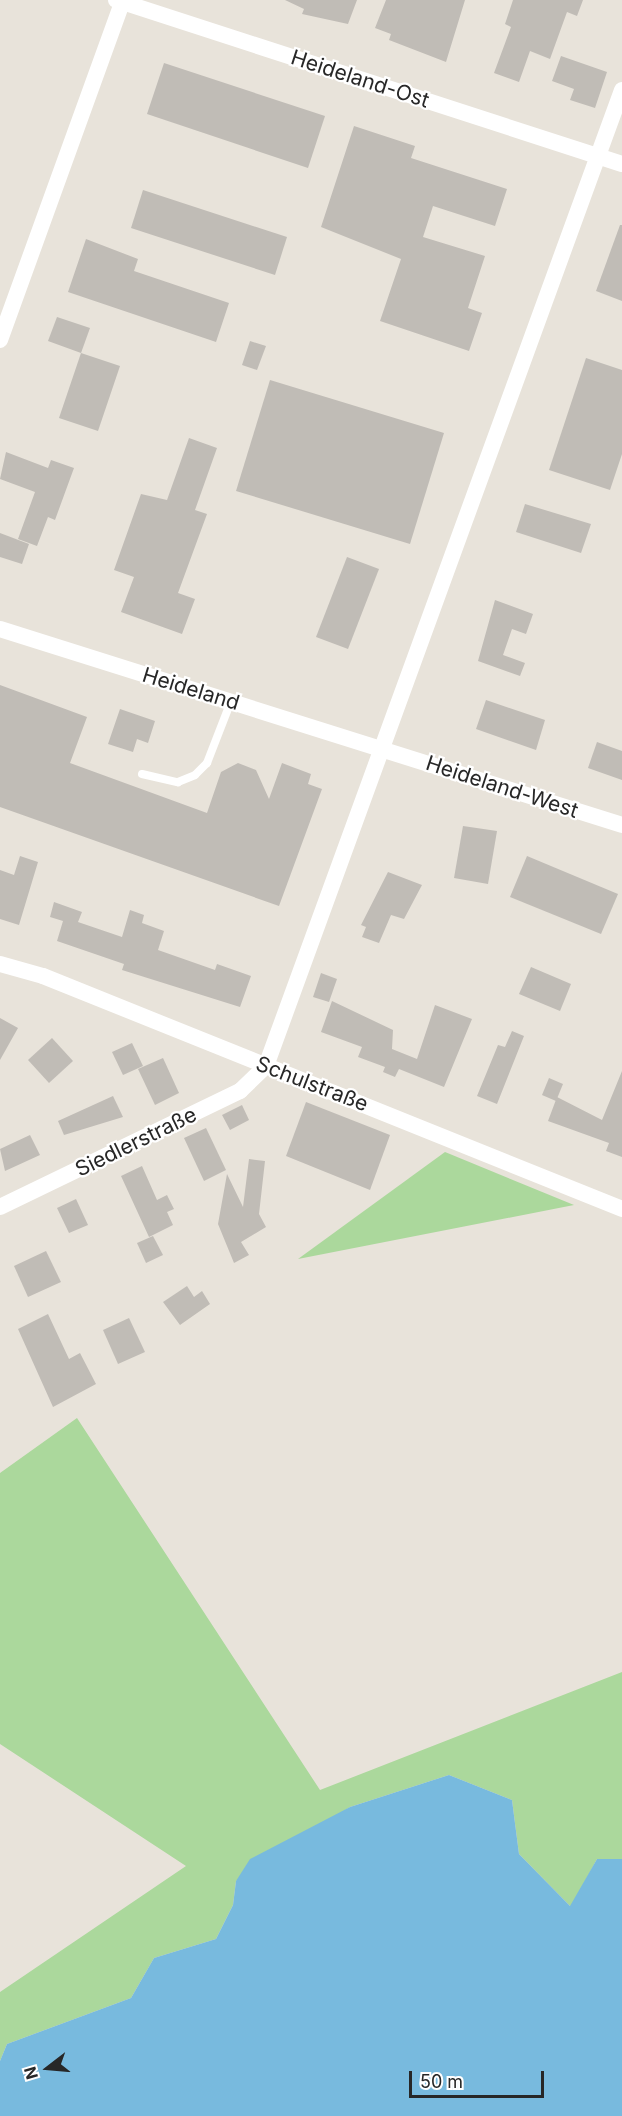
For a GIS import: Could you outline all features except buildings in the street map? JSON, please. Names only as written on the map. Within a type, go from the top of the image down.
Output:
[{"type":"street","name":"Heideland-Ost","points":[[0,340],[121,1],[622,164]]},
{"type":"street","points":[[266,1066],[622,90]]},
{"type":"street","name":"Heideland","points":[[0,629],[383,749]]},
{"type":"street","name":"Heideland-West","points":[[383,749],[622,825]]},
{"type":"street","name":"Schulstraße","points":[[0,964],[266,1066],[622,1209]]},
{"type":"street","name":"Siedlerstraße","points":[[0,1207],[240,1091],[266,1066]]},
{"type":"lane","points":[[142,774],[178,782],[195,775],[207,763],[231,701]]},
{"type":"green space","points":[[445,1152],[574,1205],[298,1259]]},
{"type":"green space","points":[[77,1418],[320,1790],[622,1672],[622,1859],[597,1859],[571,1907],[519,1854],[512,1800],[449,1775],[350,1807],[236,1881],[233,1905],[216,1939],[154,1958],[131,1998],[7,2044],[0,2061],[0,1992],[186,1866],[0,1744],[0,1473]]},
{"type":"water","points":[[449,1775],[512,1800],[519,1854],[570,1906],[597,1859],[622,1859],[622,2116],[0,2116],[0,2061],[7,2044],[131,1998],[154,1958],[216,1939],[233,1905],[236,1881],[250,1859],[350,1807]]}]
